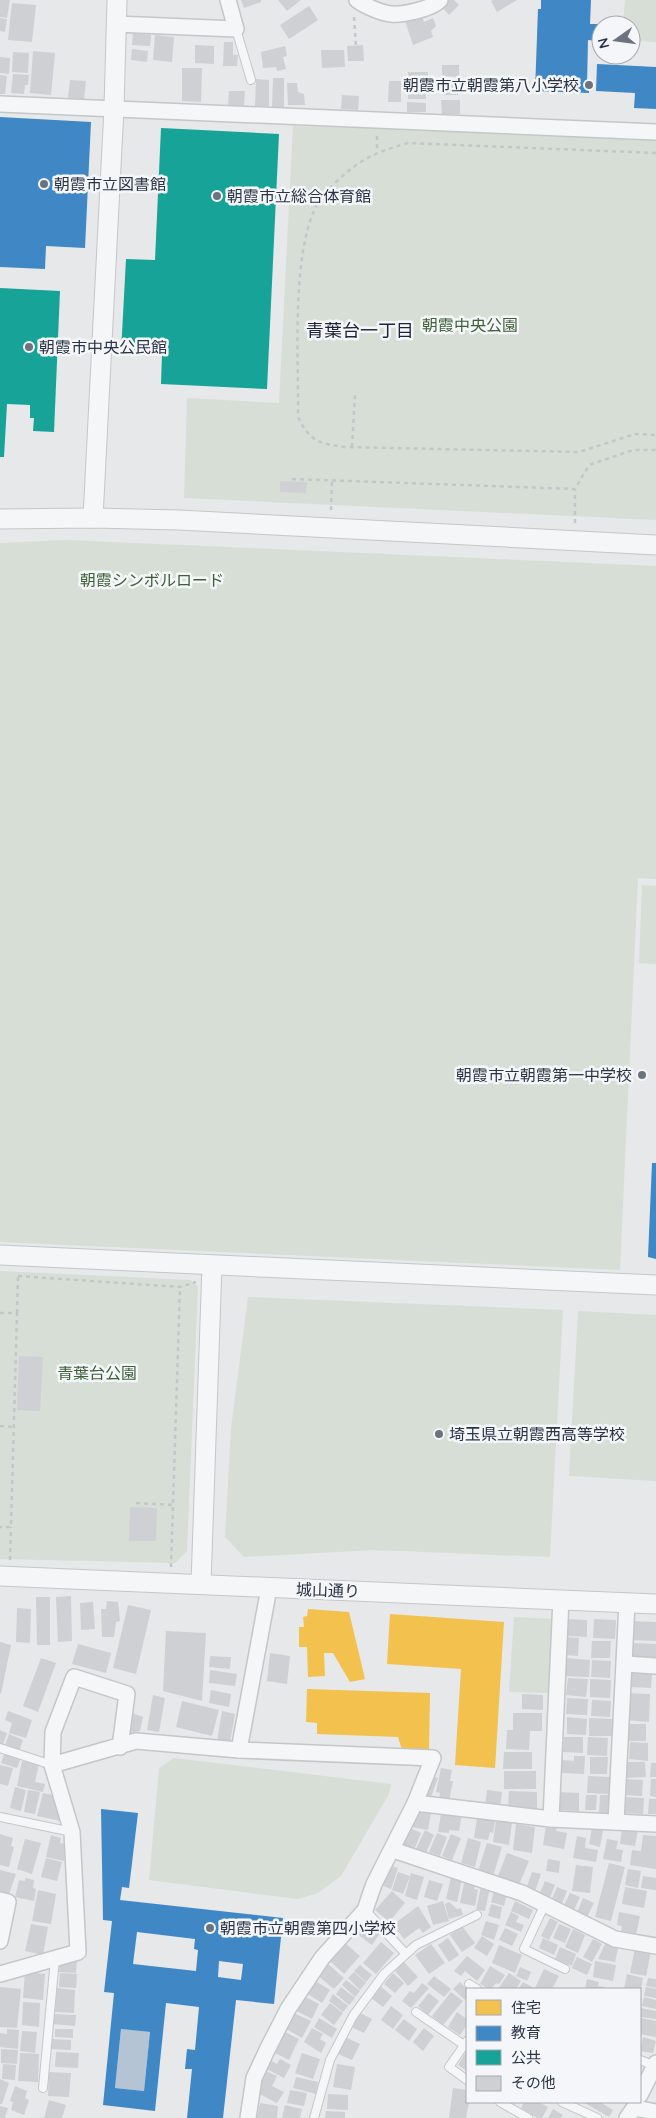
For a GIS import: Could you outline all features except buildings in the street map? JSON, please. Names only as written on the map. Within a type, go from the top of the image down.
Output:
[{"type":"street","points":[[93,518],[114,108],[117,0]]},
{"type":"street","points":[[116,24],[236,29],[228,0]]},
{"type":"street","points":[[356,5],[390,14],[408,13],[437,4],[440,0]]},
{"type":"street","points":[[0,104],[656,132]]},
{"type":"street","points":[[0,519],[93,518],[656,545]]},
{"type":"street","points":[[0,1254],[656,1285]]},
{"type":"street","points":[[200,1584],[212,1265]]},
{"type":"street","name":"城山通り","points":[[5,1569],[269,1588],[656,1604]]},
{"type":"street","points":[[239,1750],[269,1588]]},
{"type":"street","points":[[551,1819],[561,1599]]},
{"type":"street","points":[[616,1822],[625,1664],[626,1603]]},
{"type":"street","points":[[625,1664],[656,1666]]},
{"type":"street","points":[[0,1974],[78,1952],[72,1832],[52,1765],[53,1732],[74,1677],[127,1694],[120,1747]]},
{"type":"street","points":[[52,1765],[136,1741],[239,1750],[433,1758],[393,1850],[374,1884],[365,1910],[322,1958],[288,2009],[254,2078],[248,2118]]},
{"type":"street","points":[[415,1803],[551,1819],[656,1824]]},
{"type":"street","points":[[393,1850],[522,1893],[615,1939],[656,1946]]},
{"type":"street","points":[[0,1900],[8,1902],[0,1941]]},
{"type":"street","points":[[641,2087],[650,2063]]},
{"type":"street","points":[[634,2106],[656,2112]]},
{"type":"lane","points":[[236,29],[251,80]]},
{"type":"lane","points":[[0,1748],[52,1765]]},
{"type":"lane","points":[[0,1816],[72,1832]]},
{"type":"lane","points":[[545,1904],[524,1949],[565,1969]]},
{"type":"lane","points":[[365,1910],[406,1954]]},
{"type":"lane","points":[[314,2118],[330,2060],[353,2016],[384,1974],[416,1945],[477,1915]]},
{"type":"lane","points":[[43,2088],[55,1959]]},
{"type":"lane","points":[[469,1984],[475,1988]]},
{"type":"lane","points":[[416,2012],[466,2043],[449,2067],[466,2079]]},
{"type":"lane","points":[[502,2103],[528,2118]]},
{"type":"lane","points":[[564,2103],[597,2118]]},
{"type":"path","points":[[356,5],[356,46]]},
{"type":"path","points":[[377,134],[377,152]]},
{"type":"path","points":[[656,153],[408,143],[377,152],[351,168],[321,198],[310,220],[299,277],[298,417],[310,437],[323,444],[352,447],[579,452],[635,434],[656,435]]},
{"type":"path","points":[[352,447],[355,394]]},
{"type":"path","points":[[575,523],[575,488],[590,465],[633,450],[656,450]]},
{"type":"path","points":[[292,479],[575,488]]},
{"type":"path","points":[[331,510],[332,480]]},
{"type":"path","points":[[5,1569],[11,1527],[18,1271]]},
{"type":"path","points":[[18,1276],[180,1287],[200,1281]]},
{"type":"path","points":[[171,1569],[180,1287]]},
{"type":"path","points":[[0,1313],[17,1314]]},
{"type":"path","points":[[0,1426],[13,1426]]},
{"type":"path","points":[[136,1503],[173,1505]]},
{"type":"path","points":[[0,1527],[11,1527]]},
{"type":"green space","points":[[625,0],[656,0],[656,42],[641,41],[641,15],[624,15]]},
{"type":"green space","name":"朝霞中央公園","points":[[293,126],[377,127],[656,138],[656,520],[184,498],[187,398],[279,403]]},
{"type":"green space","name":"朝霞シンボルロード","points":[[66,540],[656,566],[656,879],[638,878],[620,1270],[0,1242],[0,543]]},
{"type":"green space","points":[[642,885],[656,886],[656,964],[639,963]]},
{"type":"green space","name":"青葉台公園","points":[[0,1271],[190,1280],[198,1287],[187,1551],[175,1563],[0,1559]]},
{"type":"green space","name":"埼玉県立朝霞西高等学校","points":[[248,1297],[563,1310],[550,1557],[374,1550],[244,1557],[225,1537],[231,1428]]},
{"type":"green space","points":[[578,1311],[656,1315],[656,1481],[569,1476]]},
{"type":"green space","points":[[514,1617],[555,1619],[551,1693],[509,1692]]},
{"type":"green space","points":[[174,1758],[391,1784],[389,1794],[341,1876],[318,1893],[298,1899],[149,1880],[159,1768]]},
{"type":"water","points":[[121,2029],[150,2032],[144,2091],[115,2088]]},
{"type":"place","name":"朝霞市立朝霞第八小学校","points":[[589,85]]},
{"type":"place","name":"朝霞市立図書館","points":[[44,184]]},
{"type":"place","name":"朝霞市立総合体育館","points":[[217,196]]},
{"type":"place","name":"朝霞市中央公民館","points":[[29,347]]},
{"type":"place","name":"朝霞市立朝霞第一中学校","points":[[642,1075]]},
{"type":"place","name":"埼玉県立朝霞西高等学校","points":[[439,1434]]},
{"type":"place","name":"朝霞市立朝霞第四小学校","points":[[210,1928]]},
{"type":"district","name":"青葉台一丁目","points":[[360,330]]}]
